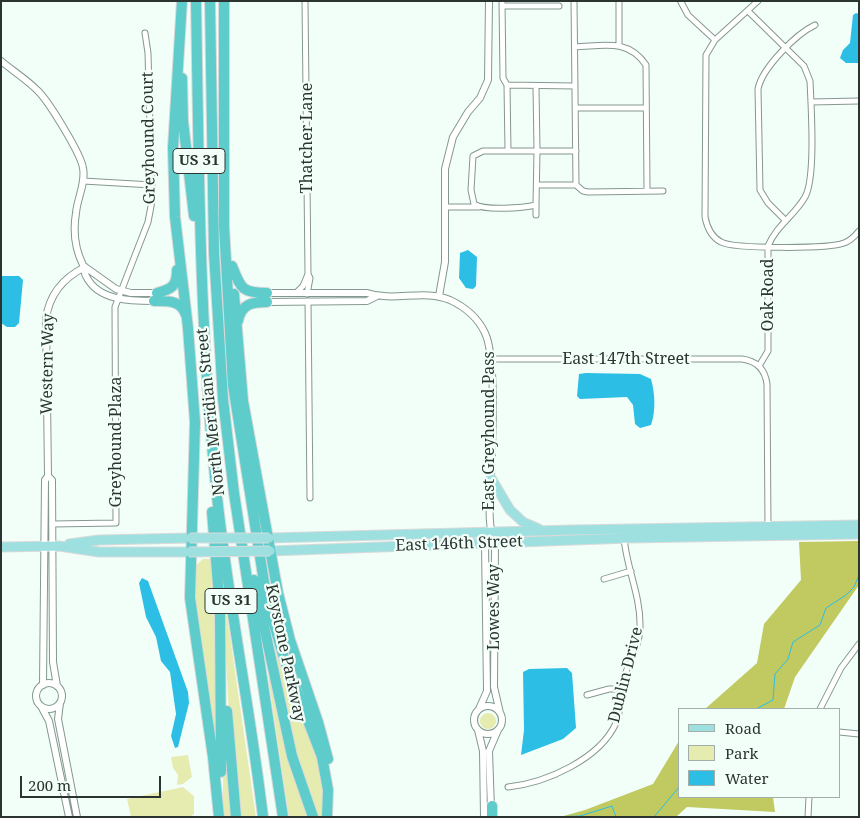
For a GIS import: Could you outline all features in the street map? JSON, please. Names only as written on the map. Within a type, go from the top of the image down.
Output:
[{"type":"highway","points":[[156,297],[171,289],[177,282],[173,131],[182,1]]},
{"type":"highway","name":"North Meridian Street","points":[[196,1],[203,320],[207,384],[220,522],[263,817]]},
{"type":"highway","name":"North Meridian Street","points":[[210,1],[216,296],[223,399],[234,493],[283,817]]},
{"type":"highway","points":[[224,1],[224,226],[231,366],[242,451],[270,611],[285,661],[322,757],[328,790],[328,817]]},
{"type":"highway","points":[[181,20],[183,121],[203,320]]},
{"type":"highway","points":[[225,158],[239,360],[245,416],[285,624],[326,747],[331,782],[328,817]]},
{"type":"highway","points":[[177,234],[188,328],[195,422],[189,552],[192,624],[213,757],[219,817]]},
{"type":"highway","points":[[232,266],[243,289],[267,298]]},
{"type":"highway","points":[[156,297],[177,303],[186,313],[188,328]]},
{"type":"highway","points":[[239,360],[238,323],[240,312],[249,304],[267,298]]},
{"type":"highway","points":[[207,384],[210,492],[236,817]]},
{"type":"highway","name":"Keystone Parkway","points":[[234,493],[292,756],[313,817]]},
{"type":"highway","points":[[219,817],[221,638]]},
{"type":"main road","points":[[491,478],[510,510],[526,524],[544,530]]},
{"type":"main road","name":"East 146th Street","points":[[1,547],[52,546],[99,540],[269,538],[544,530],[624,533],[768,530],[859,525]]},
{"type":"main road","name":"East 146th Street","points":[[768,530],[859,534]]},
{"type":"main road","name":"East 146th Street","points":[[52,546],[99,552],[270,551],[495,544],[624,533]]},
{"type":"street","name":"Thatcher Lane","points":[[305,1],[308,274],[310,278],[307,294]]},
{"type":"street","points":[[574,1],[576,185]]},
{"type":"street","points":[[619,1],[619,46]]},
{"type":"street","name":"Oak Road","points":[[758,1],[715,40],[707,54],[705,68],[706,221],[710,232],[722,243],[736,246],[768,246],[768,351],[759,366]]},
{"type":"street","points":[[439,296],[445,262],[445,169],[450,147],[463,120],[485,89],[488,80],[490,65],[488,2]]},
{"type":"street","points":[[681,2],[688,15],[715,40]]},
{"type":"street","points":[[508,151],[507,85],[503,78],[502,4],[559,6]]},
{"type":"street","points":[[748,11],[804,66],[810,76],[811,186],[802,202],[773,234],[768,246],[832,246],[848,241],[859,231]]},
{"type":"street","points":[[785,220],[768,203],[760,190],[758,90],[764,73],[801,33],[815,25]]},
{"type":"street","name":"Greyhound Court","points":[[117,298],[148,222],[152,206],[148,53],[145,33]]},
{"type":"street","points":[[575,46],[619,46],[634,51],[646,64],[647,191]]},
{"type":"street","points":[[1,61],[34,87],[45,99],[81,163],[83,181],[76,212],[75,234],[79,257],[85,267],[109,286],[120,291],[156,297]]},
{"type":"street","points":[[507,85],[536,87],[575,86]]},
{"type":"street","points":[[536,87],[536,215]]},
{"type":"street","points":[[811,102],[859,101]]},
{"type":"street","points":[[575,108],[646,108]]},
{"type":"street","points":[[482,207],[474,204],[472,200],[473,156],[483,151],[576,151]]},
{"type":"street","points":[[83,181],[152,186]]},
{"type":"street","points":[[536,185],[576,185],[583,191],[588,192],[663,191]]},
{"type":"street","points":[[444,207],[525,207],[536,205]]},
{"type":"street","points":[[85,267],[86,276],[106,294],[117,298],[156,297]]},
{"type":"street","name":"Western Way","points":[[52,546],[45,480],[48,476],[47,311],[52,296],[63,282],[85,267]]},
{"type":"street","points":[[296,293],[303,286],[308,274]]},
{"type":"street","name":"East Greyhound Pass","points":[[267,298],[296,293],[368,293],[377,296],[439,296],[457,304],[474,316],[486,334],[491,359],[490,532]]},
{"type":"street","name":"East Greyhound Pass","points":[[267,298],[308,302],[367,301],[377,296]]},
{"type":"street","name":"Greyhound Plaza","points":[[52,524],[116,523],[117,298]]},
{"type":"street","points":[[308,302],[310,498]]},
{"type":"street","name":"East 147th Street","points":[[491,359],[742,359],[759,366]]},
{"type":"street","points":[[759,366],[765,374],[767,384],[768,530]]},
{"type":"street","name":"Western Way","points":[[48,476],[52,480],[52,546]]},
{"type":"street","name":"Lowes Way","points":[[490,532],[495,544],[494,687],[502,722],[489,751],[492,813]]},
{"type":"street","name":"Lowes Way","points":[[484,817],[483,751],[474,720],[487,691],[485,544],[490,532]]},
{"type":"street","name":"Dublin Drive","points":[[508,788],[523,785],[567,769],[584,759],[600,745],[617,722],[622,689],[640,629],[638,602],[624,533]]},
{"type":"street","points":[[52,546],[44,602],[43,685],[37,694],[49,721],[69,817]]},
{"type":"street","points":[[52,546],[54,673],[57,686],[62,694],[58,719],[77,817]]},
{"type":"street","points":[[604,579],[631,571]]},
{"type":"street","points":[[44,602],[49,606],[49,629],[53,649]]},
{"type":"street","points":[[821,708],[841,668],[859,644]]},
{"type":"street","points":[[43,685],[57,686]]},
{"type":"street","points":[[587,695],[609,689],[622,689]]},
{"type":"street","points":[[41,706],[53,708],[60,703]]},
{"type":"street","points":[[479,709],[489,706],[500,713]]},
{"type":"street","points":[[478,730],[488,734],[498,730]]},
{"type":"street","points":[[840,732],[859,734]]},
{"type":"street","points":[[808,817],[809,798]]},
{"type":"green space","points":[[859,541],[859,585],[795,677],[784,708],[706,708],[757,663],[764,624],[801,580],[799,542]]},
{"type":"green space","points":[[203,559],[212,559],[216,602],[217,728],[211,729],[194,615],[194,567]]},
{"type":"green space","points":[[223,602],[225,602],[256,817],[242,817],[237,791],[229,710]]},
{"type":"green space","points":[[273,635],[322,768],[324,817],[318,817],[295,752],[270,636]]},
{"type":"green space","points":[[271,675],[290,765],[309,817],[289,817],[268,676]]},
{"type":"green space","points":[[488,713],[494,715],[496,721],[494,727],[488,729],[482,727],[480,721],[482,715]]},
{"type":"green space","points":[[678,743],[678,798],[773,798],[775,812],[687,807],[676,817],[560,817],[585,810],[653,784]]},
{"type":"green space","points":[[224,745],[232,817],[223,817]]},
{"type":"green space","points":[[188,755],[192,777],[183,784],[177,785],[178,775],[173,768],[171,757]]},
{"type":"green space","points":[[183,787],[194,796],[194,814],[190,817],[131,817],[127,799]]},
{"type":"water","points":[[859,14],[859,63],[846,63],[840,58],[843,50],[850,43],[853,15]]},
{"type":"water","points":[[468,250],[477,257],[476,286],[473,289],[466,288],[459,278],[460,253]]},
{"type":"water","points":[[1,276],[19,276],[23,280],[19,323],[15,327],[7,327],[1,323]]},
{"type":"water","points":[[579,374],[640,374],[651,379],[654,414],[651,425],[640,428],[635,424],[633,405],[627,397],[580,399],[577,396]]},
{"type":"water","points":[[142,578],[148,581],[188,692],[189,703],[178,747],[175,748],[171,736],[176,714],[170,672],[161,661],[156,637],[146,617],[139,583]]},
{"type":"water","points":[[567,668],[572,673],[576,728],[563,739],[521,755],[524,730],[523,672],[529,669]]},
{"type":"waterway","points":[[758,708],[773,700],[775,674],[788,659],[793,642],[820,625],[826,608],[846,595],[854,587],[859,575]]},
{"type":"waterway","points":[[654,817],[678,788]]},
{"type":"waterway","points":[[547,817],[580,816],[612,806],[616,817]]}]
